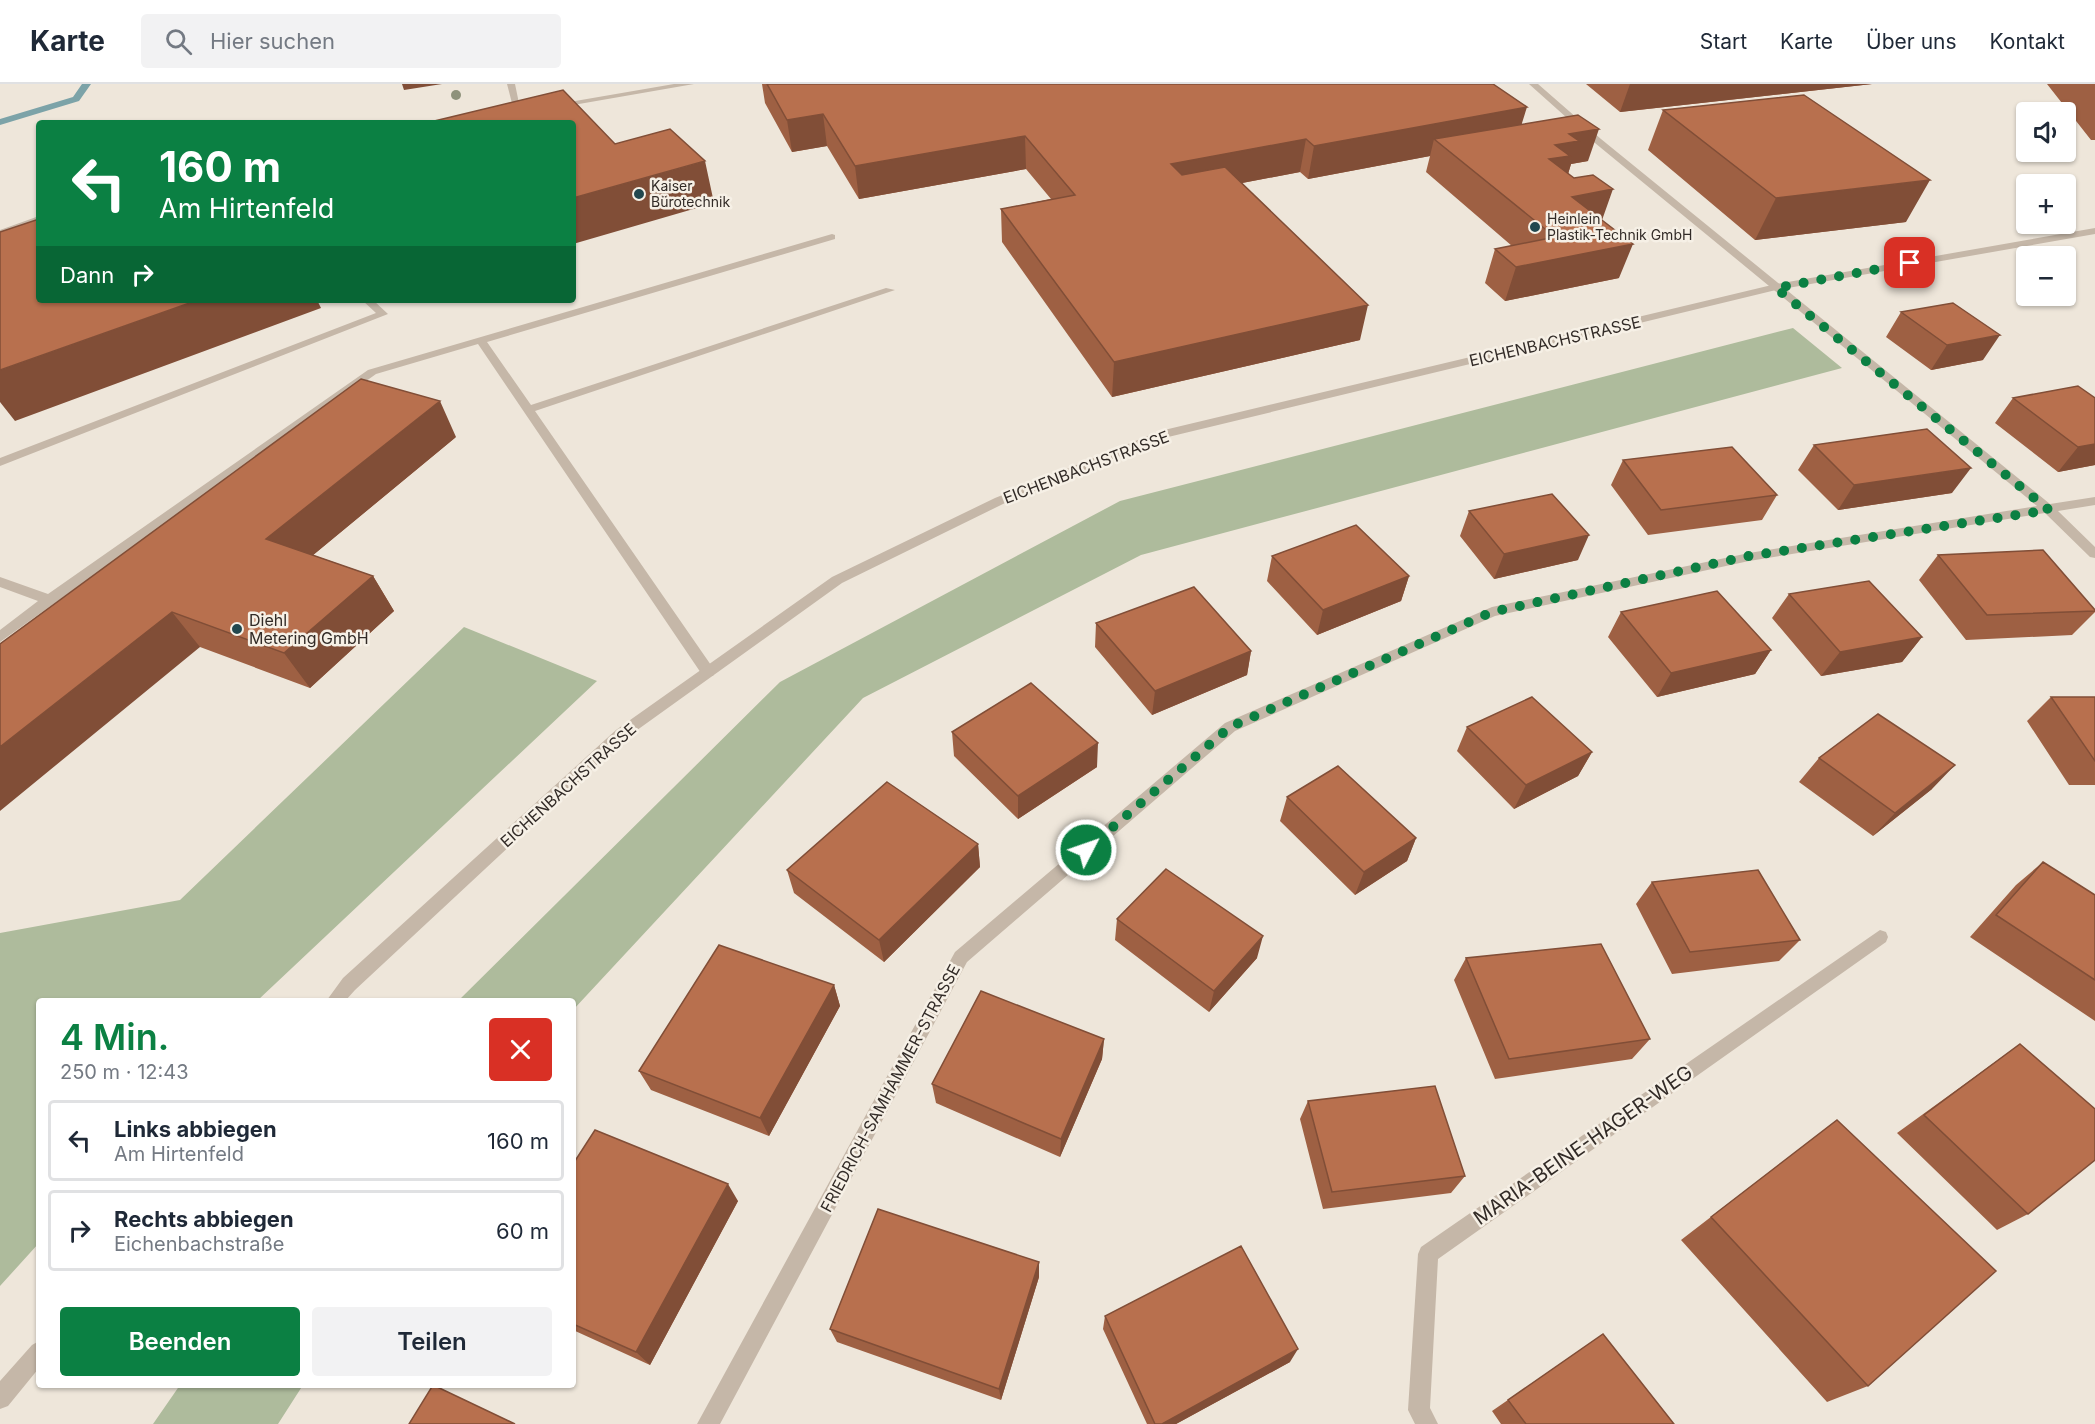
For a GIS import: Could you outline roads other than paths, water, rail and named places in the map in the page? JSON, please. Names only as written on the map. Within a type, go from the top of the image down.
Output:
[{"type":"street","points":[[511,84],[518,111]]},
{"type":"street","points":[[541,107],[690,84]]},
{"type":"street","points":[[1533,84],[1598,141],[1776,288],[2049,510],[2095,554]]},
{"type":"street","points":[[507,113],[530,109]]},
{"type":"street","points":[[0,233],[36,220]]},
{"type":"street","name":"EICHENBACHSTRASSE","points":[[338,998],[349,984],[621,735],[837,580],[999,501],[1160,435],[1776,288],[2095,231]]},
{"type":"street","points":[[0,637],[372,372],[832,237]]},
{"type":"street","points":[[529,410],[890,290]]},
{"type":"street","points":[[0,462],[384,314],[371,303]]},
{"type":"street","points":[[481,340],[708,672]]},
{"type":"street","name":"FRIEDRICH-SAMHAMMER-STRASSE","points":[[708,1424],[961,957],[1230,727],[1492,612],[1749,556],[2095,501]]},
{"type":"street","points":[[0,582],[49,600]]},
{"type":"street","name":"MARIA-BEINE-HAGER-WEG","points":[[1427,1424],[1419,1410],[1428,1254],[1880,937]]},
{"type":"street","points":[[0,1398],[36,1356]]},
{"type":"waterway","points":[[0,122],[76,99],[87,84]]},
{"type":"place","name":"Kaiser Bürotechnik","points":[[639,194]]},
{"type":"place","name":"Heinlein Plastik-Technik GmbH","points":[[1535,227]]},
{"type":"place","name":"Diehl Metering GmbH","points":[[237,629]]}]
